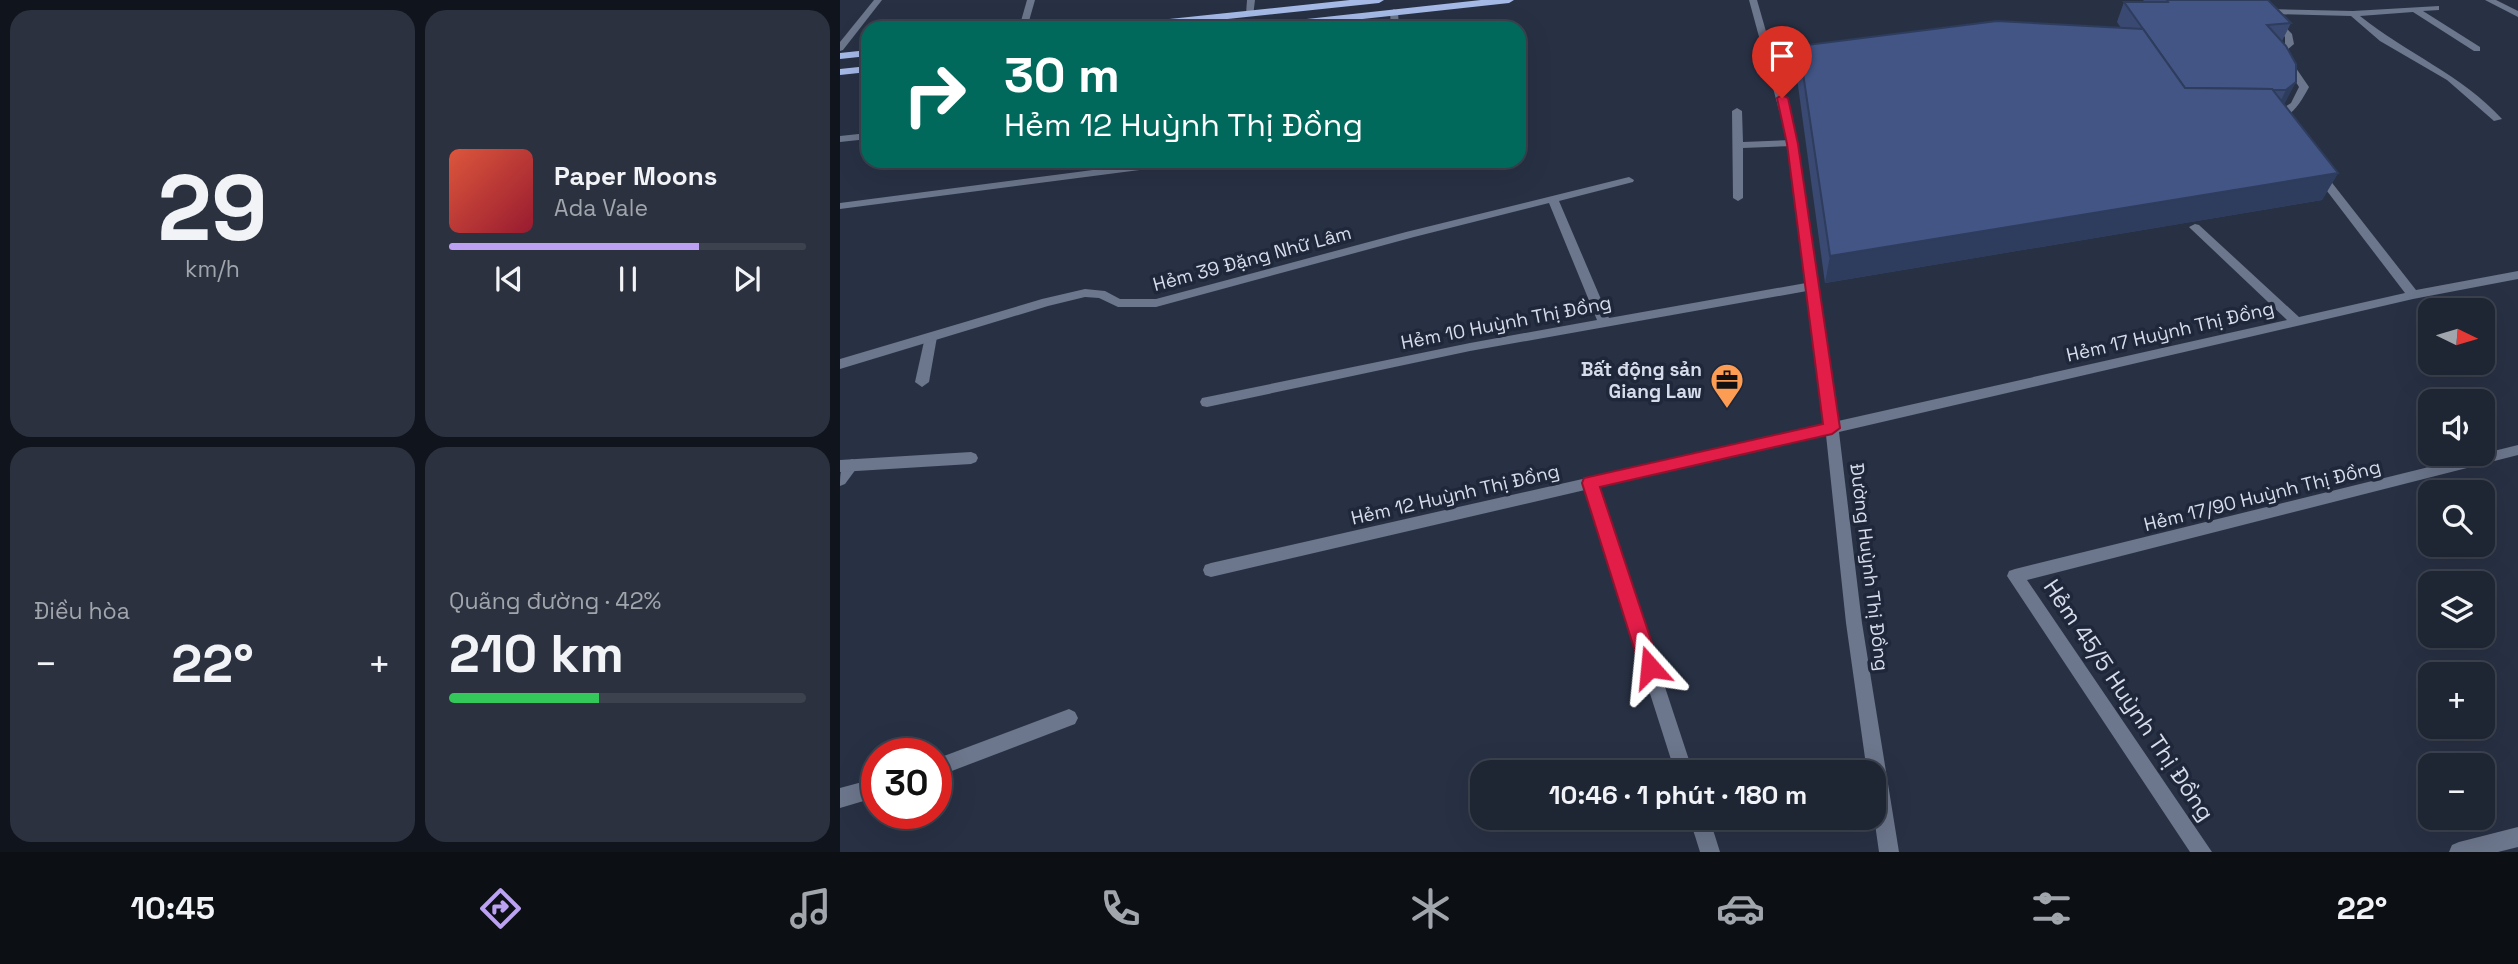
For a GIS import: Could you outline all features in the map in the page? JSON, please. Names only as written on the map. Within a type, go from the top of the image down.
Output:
[{"type":"main road","points":[[1181,21],[1379,0]]},
{"type":"main road","points":[[1314,21],[1509,0]]},
{"type":"main road","points":[[840,56],[861,54]]},
{"type":"main road","points":[[840,72],[861,70]]},
{"type":"street","points":[[861,21],[878,0]]},
{"type":"street","points":[[1025,21],[1031,0]]},
{"type":"street","points":[[1250,14],[1251,0]]},
{"type":"street","name":"Đường Huỳnh Thị Đồng","points":[[1754,0],[1793,144],[1832,428],[1854,623],[1889,852]]},
{"type":"street","points":[[2255,0],[2292,41],[2282,50],[2283,55],[2304,87],[2295,105],[2276,117],[2284,127]]},
{"type":"street","points":[[2489,0],[2518,14]]},
{"type":"street","points":[[2266,11],[2353,14],[2436,8]]},
{"type":"street","points":[[2415,10],[2477,49]]},
{"type":"street","points":[[1394,12],[1395,21]]},
{"type":"street","points":[[2353,14],[2383,39],[2450,78],[2497,119]]},
{"type":"street","points":[[840,48],[861,21]]},
{"type":"street","points":[[1737,111],[1738,198]]},
{"type":"street","points":[[840,139],[861,137]]},
{"type":"street","points":[[1738,145],[1793,144]]},
{"type":"street","points":[[2308,159],[2413,295]]},
{"type":"street","points":[[840,206],[1132,168]]},
{"type":"street","name":"Hẻm 39 Đặng Nhữ Lâm","points":[[840,364],[1046,302],[1085,293],[1101,294],[1118,303],[1156,303],[1410,234],[1629,180]]},
{"type":"street","points":[[1553,200],[1604,322]]},
{"type":"street","points":[[2195,227],[2297,322]]},
{"type":"street","name":"Hẻm 17 Huỳnh Thị Đồng","points":[[1832,428],[2413,295],[2518,275]]},
{"type":"street","name":"Hẻm 10 Huỳnh Thị Đồng","points":[[1207,402],[1375,366],[1604,322],[1813,286]]},
{"type":"street","points":[[922,382],[931,337]]},
{"type":"street","name":"Hẻm 12 Huỳnh Thị Đồng","points":[[1211,570],[1832,428]]},
{"type":"street","name":"Hẻm 17/90 Huỳnh Thị Đồng","points":[[2015,576],[2518,450]]},
{"type":"street","points":[[840,480],[846,466],[971,457]]},
{"type":"street","points":[[1590,483],[1680,760]]},
{"type":"street","name":"Hẻm 45/5 Huỳnh Thị Đồng","points":[[2015,576],[2202,852]]},
{"type":"street","points":[[952,762],[1069,718]]},
{"type":"street","points":[[840,798],[861,792]]},
{"type":"street","points":[[1703,830],[1710,852]]},
{"type":"street","points":[[2459,852],[2518,837]]},
{"type":"building","points":[[2167,0],[2268,0],[2291,23],[2267,25],[2286,46],[2296,64],[2296,82],[2286,90],[2185,88],[2124,2],[2168,2]]},
{"type":"building","points":[[1997,21],[2143,29],[2185,88],[2272,89],[2338,173],[1830,256],[1799,46]]},
{"type":"place","name":"Bất động sản Giang Law","points":[[1727,410]]},
{"type":"route","points":[[1650,667],[1590,483],[1832,428],[1793,144],[1782,98]]}]
